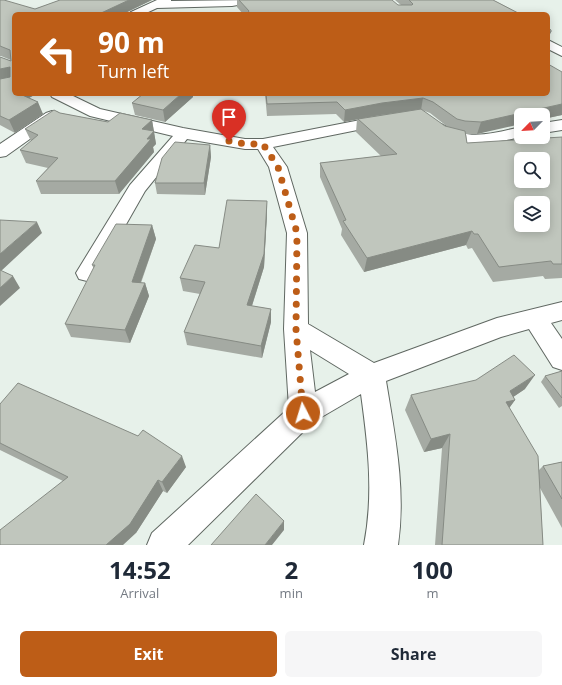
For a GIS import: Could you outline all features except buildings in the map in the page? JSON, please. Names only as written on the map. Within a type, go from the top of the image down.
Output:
[{"type":"street","points":[[139,12],[166,0]]},
{"type":"street","points":[[154,5],[232,3],[251,0]]},
{"type":"street","points":[[550,45],[562,52]]},
{"type":"street","points":[[0,152],[66,98],[95,113],[183,133],[245,144],[263,144],[400,118]]},
{"type":"street","points":[[427,120],[448,136],[472,141],[514,133]]},
{"type":"street","points":[[550,127],[562,125]]},
{"type":"street","points":[[87,273],[137,189],[183,133]]},
{"type":"street","points":[[263,144],[278,167],[297,233],[296,329],[303,413]]},
{"type":"street","points":[[164,545],[303,413],[372,375],[497,328],[562,311]]},
{"type":"street","points":[[534,318],[562,359]]},
{"type":"street","points":[[296,329],[372,375]]},
{"type":"street","points":[[372,375],[385,464],[384,530],[381,545]]},
{"type":"route","points":[[229,141],[245,144],[263,144],[278,167],[297,233],[296,329],[303,413]]}]
